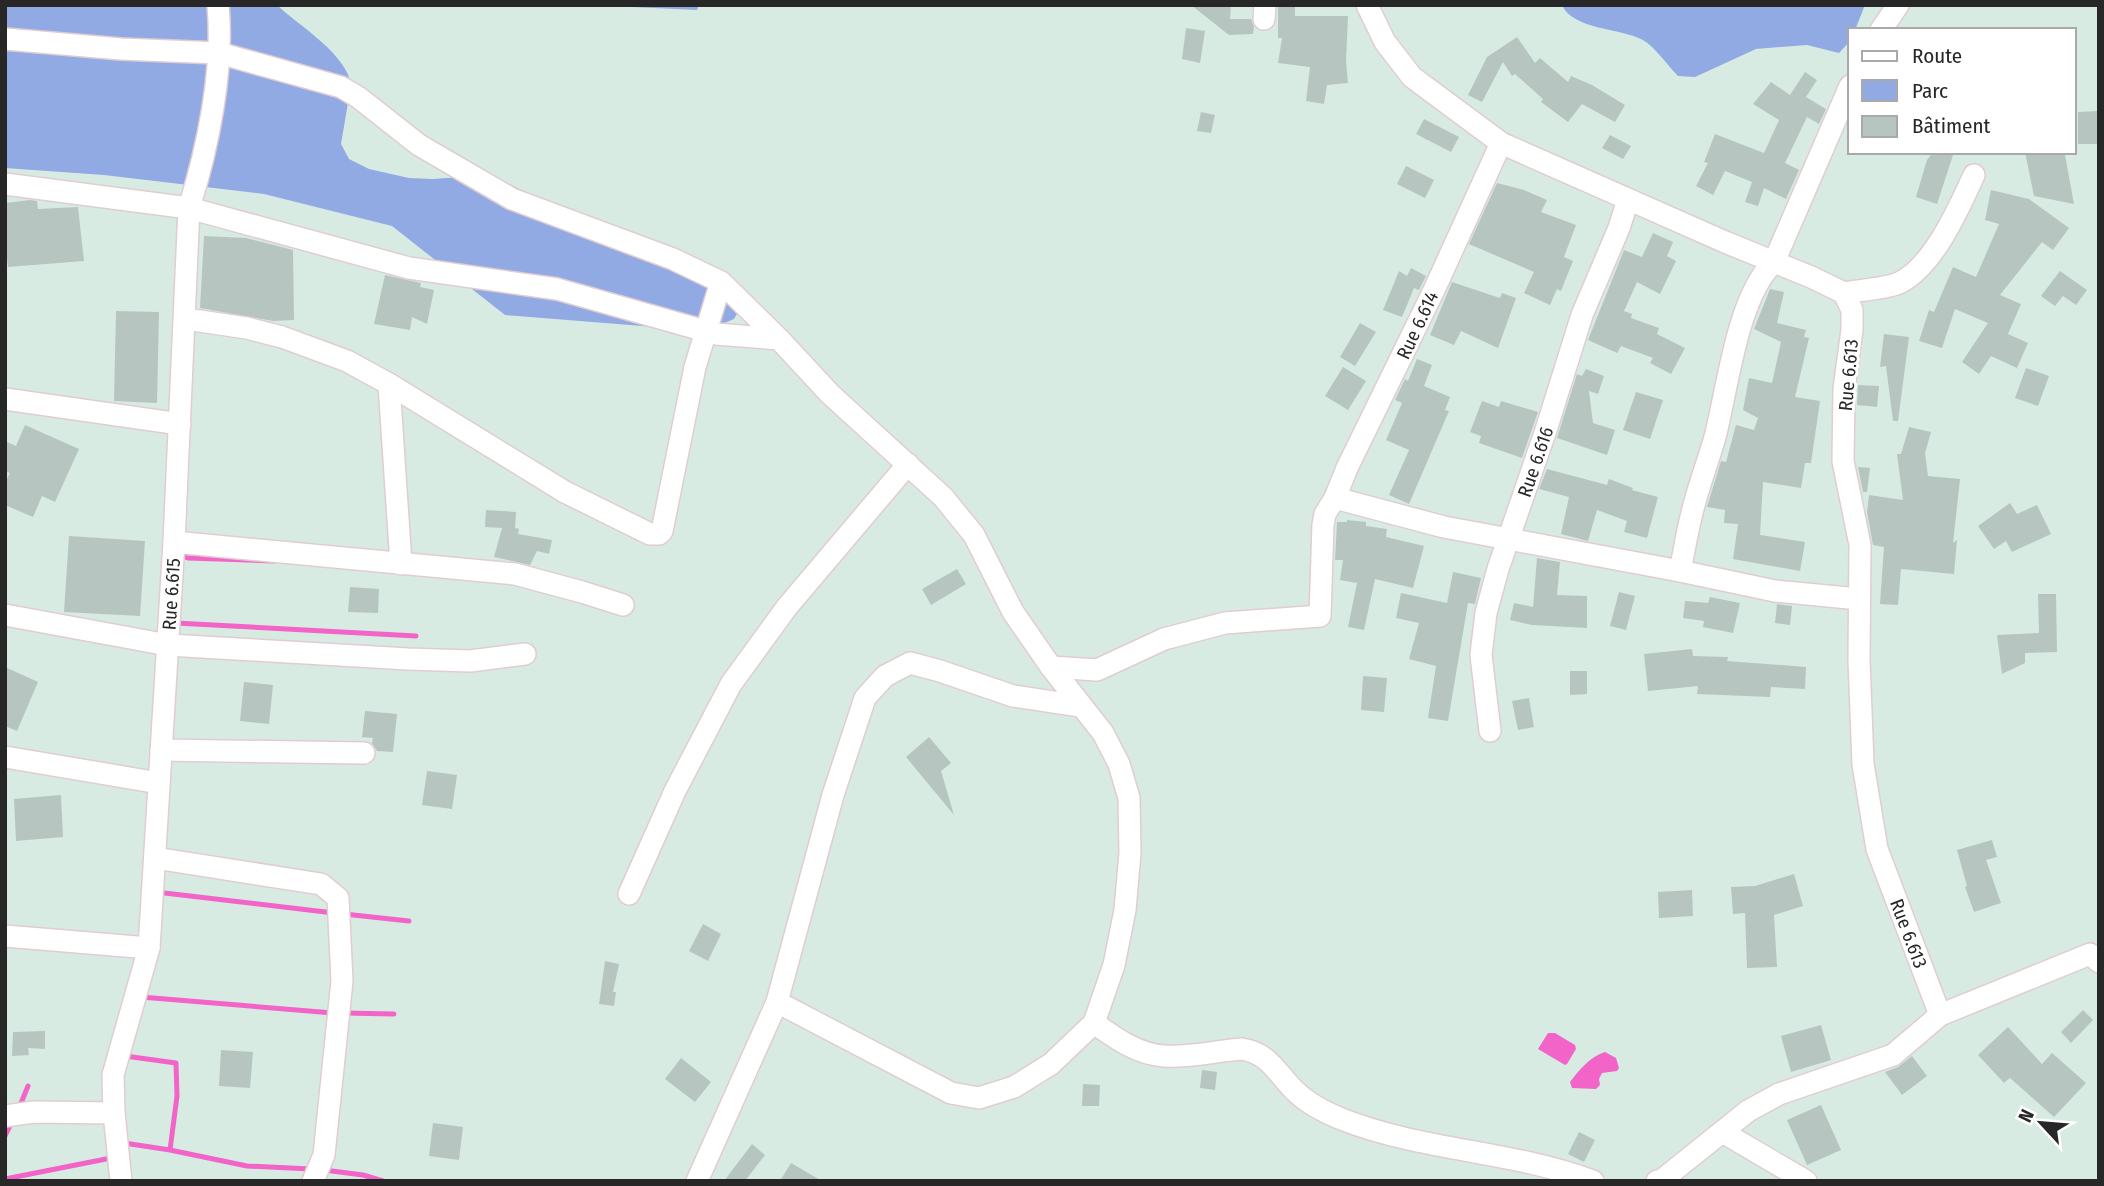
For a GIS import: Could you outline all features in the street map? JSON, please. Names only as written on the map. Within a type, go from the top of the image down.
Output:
[{"type":"street","name":"Rue 6.615","points":[[121,1181],[113,1075],[149,948],[174,542],[189,208],[204,160],[219,52],[218,5]]},
{"type":"street","points":[[1367,5],[1385,42],[1412,77],[1501,143],[1844,293],[1899,283],[1915,269],[1935,249],[1950,226],[1975,175]]},
{"type":"street","points":[[1882,28],[1898,5]]},
{"type":"street","points":[[5,39],[121,49],[219,52],[341,87],[358,96],[419,145],[512,200],[661,254],[721,282],[830,394],[943,497],[974,535],[1013,612],[1080,706],[1103,733],[1119,764],[1129,798],[1125,910],[1114,965],[1094,1023],[1051,1064],[1014,1087],[979,1098],[951,1093],[777,1002]]},
{"type":"street","points":[[1679,571],[1692,512],[1715,438],[1736,345],[1759,279],[1774,262],[1848,91]]},
{"type":"street","name":"Rue 6.614","points":[[1051,667],[1097,670],[1164,639],[1225,623],[1320,615],[1325,514],[1339,499],[1347,468],[1435,288],[1501,143]]},
{"type":"street","points":[[5,184],[189,208],[409,268],[557,289],[706,331],[779,339]]},
{"type":"street","name":"Rue 6.616","points":[[1490,731],[1481,655],[1486,613],[1582,315],[1628,200]]},
{"type":"street","points":[[186,319],[247,328],[282,337],[347,361],[565,492],[650,534],[659,534],[662,531],[695,367],[721,282]]},
{"type":"street","name":"Rue 6.613","points":[[1844,293],[1852,310],[1852,330],[1844,389],[1843,461],[1860,545],[1858,660],[1863,764],[1877,849],[1940,1015]]},
{"type":"street","points":[[388,384],[401,564]]},
{"type":"street","points":[[5,398],[180,424]]},
{"type":"street","points":[[629,894],[675,790],[732,684],[787,607],[908,464]]},
{"type":"street","points":[[1339,499],[1444,527],[1679,571],[1774,592],[1859,599]]},
{"type":"street","points":[[174,542],[515,574],[623,606]]},
{"type":"street","points":[[5,615],[168,645],[470,661],[525,654]]},
{"type":"street","points":[[696,1181],[777,1002],[833,795],[865,698],[885,676],[910,663],[1013,696],[1080,706]]},
{"type":"street","points":[[161,750],[364,753]]},
{"type":"street","points":[[5,757],[159,783]]},
{"type":"street","points":[[155,858],[321,884],[338,898],[342,981],[324,1155],[313,1181]]},
{"type":"street","points":[[5,936],[149,948]]},
{"type":"street","points":[[1657,1181],[1724,1133],[1748,1111],[1779,1094],[1893,1055],[1940,1015],[2090,954],[2099,962]]},
{"type":"street","points":[[1094,1023],[1125,1044],[1164,1056],[1250,1050],[1272,1064],[1294,1090],[1316,1107],[1345,1120],[1447,1147],[1534,1163],[1593,1181]]},
{"type":"street","points":[[5,1116],[34,1112],[114,1114]]},
{"type":"street","points":[[1724,1133],[1806,1181]]},
{"type":"green space","points":[[5,5],[277,5],[321,41],[341,62],[348,74],[351,85],[341,144],[349,159],[369,169],[409,178],[490,175],[741,295],[738,312],[734,319],[722,324],[655,327],[505,315],[392,226],[264,194],[104,175],[5,168]]},
{"type":"green space","points":[[588,5],[699,5],[697,10]]},
{"type":"green space","points":[[1562,5],[1865,5],[1856,28],[1848,28],[1848,43],[1839,53],[1807,45],[1756,49],[1695,77],[1678,76],[1643,40],[1587,24],[1568,13]]},
{"type":"shaded area","points":[[1548,1033],[1555,1033],[1575,1045],[1576,1049],[1567,1064],[1538,1049]]},
{"type":"shaded area","points":[[1605,1052],[1616,1058],[1619,1068],[1617,1071],[1602,1073],[1600,1085],[1596,1089],[1572,1088],[1570,1082],[1581,1068]]},
{"type":"building","points":[[1191,5],[1231,5],[1230,19],[1251,19],[1253,34],[1229,35]]},
{"type":"building","points":[[1278,5],[1295,5],[1295,16],[1348,16],[1348,83],[1327,85],[1324,104],[1306,101],[1310,67],[1278,63],[1282,38],[1278,38]]},
{"type":"building","points":[[1186,28],[1205,31],[1200,63],[1182,59]]},
{"type":"building","points":[[1517,37],[1535,63],[1540,58],[1568,82],[1571,76],[1625,105],[1615,122],[1582,104],[1568,122],[1541,102],[1543,99],[1515,74],[1512,76],[1503,62],[1482,102],[1468,95],[1487,57]]},
{"type":"building","points":[[1805,72],[1817,80],[1806,97],[1826,109],[1819,124],[1807,117],[1785,163],[1799,170],[1786,199],[1764,188],[1758,206],[1745,202],[1752,182],[1725,171],[1713,195],[1696,186],[1708,163],[1704,162],[1715,134],[1764,153],[1779,120],[1753,104],[1771,82],[1790,95]]},
{"type":"building","points":[[2099,111],[2099,144],[2078,144],[2078,112]]},
{"type":"building","points":[[1201,112],[1215,115],[1211,133],[1197,131]]},
{"type":"building","points":[[1424,119],[1459,137],[1451,152],[1416,134]]},
{"type":"building","points":[[1610,135],[1631,146],[1623,159],[1602,148]]},
{"type":"building","points":[[1932,154],[1953,154],[1937,204],[1916,197],[1927,160]]},
{"type":"building","points":[[2025,154],[2065,155],[2074,204],[2034,196]]},
{"type":"building","points":[[1406,166],[1434,180],[1425,198],[1397,184]]},
{"type":"building","points":[[1497,183],[1547,200],[1541,212],[1576,225],[1564,257],[1573,261],[1561,291],[1557,289],[1550,305],[1524,293],[1534,272],[1469,244]]},
{"type":"building","points":[[1991,190],[2029,199],[2069,228],[2053,250],[2042,242],[2000,295],[2021,304],[2008,334],[2028,343],[2017,368],[1991,356],[1979,374],[1962,362],[1988,323],[1955,309],[1942,348],[1919,341],[1929,310],[1934,312],[1953,267],[1976,277],[1999,224],[1985,220]]},
{"type":"building","points":[[37,201],[38,209],[78,207],[84,261],[8,267],[5,203]]},
{"type":"building","points":[[1653,233],[1673,242],[1667,256],[1676,261],[1660,294],[1637,282],[1624,311],[1632,314],[1631,318],[1659,328],[1657,334],[1685,348],[1671,374],[1650,363],[1653,358],[1621,346],[1617,353],[1588,340],[1624,250],[1642,257]]},
{"type":"building","points":[[204,236],[246,238],[293,250],[294,320],[273,321],[200,308]]},
{"type":"building","points":[[1411,268],[1426,276],[1419,290],[1414,288],[1402,317],[1383,310],[1399,271],[1407,276]]},
{"type":"building","points":[[2060,271],[2087,290],[2076,305],[2063,296],[2055,306],[2041,296]]},
{"type":"building","points":[[385,275],[421,283],[420,287],[434,290],[427,324],[412,317],[410,330],[374,324]]},
{"type":"building","points":[[1452,282],[1500,298],[1502,293],[1516,298],[1498,348],[1461,331],[1454,345],[1430,335]]},
{"type":"building","points":[[1770,289],[1784,292],[1777,323],[1806,330],[1804,337],[1809,338],[1795,397],[1820,401],[1811,463],[1805,463],[1801,488],[1763,482],[1760,535],[1805,542],[1800,571],[1733,559],[1738,524],[1724,523],[1725,510],[1707,507],[1721,461],[1726,462],[1736,425],[1754,430],[1758,418],[1743,410],[1749,378],[1772,383],[1781,342],[1754,329]]},
{"type":"building","points":[[116,311],[159,312],[157,403],[114,401]]},
{"type":"building","points":[[1360,323],[1376,332],[1355,366],[1340,357]]},
{"type":"building","points":[[1884,334],[1909,337],[1898,421],[1893,421],[1886,366],[1880,367]]},
{"type":"building","points":[[1417,359],[1432,365],[1424,386],[1450,397],[1445,410],[1449,411],[1409,504],[1389,495],[1409,450],[1386,440],[1402,403],[1395,400],[1405,379],[1408,381]]},
{"type":"building","points":[[1343,367],[1366,381],[1348,410],[1325,396]]},
{"type":"building","points":[[2026,368],[2049,376],[2038,406],[2015,398]]},
{"type":"building","points":[[1586,369],[1604,376],[1598,394],[1589,391],[1593,423],[1615,430],[1607,455],[1557,438],[1577,374],[1582,376]]},
{"type":"building","points":[[1858,385],[1879,386],[1877,407],[1857,405]]},
{"type":"building","points":[[1636,392],[1663,400],[1650,439],[1623,430]]},
{"type":"building","points":[[1482,401],[1499,407],[1501,401],[1538,412],[1522,458],[1479,443],[1481,436],[1470,432]]},
{"type":"building","points":[[25,425],[79,449],[55,502],[42,496],[33,517],[5,505],[5,483],[10,473],[5,471],[5,441],[16,446]]},
{"type":"building","points":[[1909,427],[1931,432],[1925,453],[1928,476],[1960,479],[1953,543],[1957,540],[1954,574],[1901,569],[1898,605],[1880,604],[1884,547],[1873,545],[1867,512],[1869,495],[1903,500],[1897,454],[1901,454]]},
{"type":"building","points":[[1858,467],[1870,468],[1867,492],[1863,492]]},
{"type":"building","points":[[1547,469],[1607,485],[1609,479],[1633,488],[1632,490],[1658,497],[1647,538],[1624,532],[1627,521],[1597,510],[1588,541],[1561,534],[1569,497],[1539,489]]},
{"type":"building","points":[[2010,503],[2017,514],[2037,505],[2051,534],[2012,552],[2006,541],[1994,549],[1978,526]]},
{"type":"building","points":[[486,510],[516,512],[515,528],[519,529],[518,534],[552,540],[549,554],[537,551],[530,565],[494,557],[502,528],[485,527]]},
{"type":"building","points":[[1337,522],[1366,522],[1366,526],[1387,529],[1386,537],[1424,546],[1413,588],[1375,579],[1364,630],[1348,627],[1357,583],[1340,580],[1343,560],[1335,560]]},
{"type":"building","points":[[69,536],[145,541],[140,616],[64,612]]},
{"type":"building","points":[[1537,558],[1560,562],[1557,595],[1587,596],[1587,628],[1532,625],[1510,620],[1514,603],[1533,607]]},
{"type":"building","points":[[957,569],[966,584],[931,605],[922,589]]},
{"type":"building","points":[[1453,572],[1481,578],[1475,604],[1468,603],[1448,721],[1428,718],[1436,666],[1409,659],[1419,623],[1396,618],[1401,593],[1447,603]]},
{"type":"building","points":[[350,587],[379,589],[378,613],[348,612]]},
{"type":"building","points":[[1619,592],[1635,596],[1626,630],[1610,626]]},
{"type":"building","points":[[2038,594],[2056,594],[2057,652],[2025,653],[2025,663],[2002,674],[1997,635],[2039,633]]},
{"type":"building","points":[[1710,597],[1740,603],[1733,633],[1703,627],[1704,621],[1683,618],[1685,601],[1708,603]]},
{"type":"building","points":[[1777,604],[1792,606],[1790,625],[1775,623]]},
{"type":"building","points":[[1692,649],[1693,656],[1728,657],[1727,661],[1806,667],[1805,689],[1771,687],[1770,697],[1697,694],[1698,686],[1648,691],[1644,654]]},
{"type":"building","points":[[5,667],[38,682],[17,731],[5,726]]},
{"type":"building","points":[[1570,671],[1587,671],[1587,694],[1570,695]]},
{"type":"building","points":[[1363,676],[1387,678],[1384,712],[1361,710]]},
{"type":"building","points":[[244,682],[273,685],[269,724],[240,721]]},
{"type":"building","points":[[1529,698],[1534,727],[1518,730],[1512,701]]},
{"type":"building","points":[[365,711],[397,714],[393,752],[377,751],[372,743],[373,738],[362,737]]},
{"type":"building","points":[[929,737],[951,763],[941,771],[954,815],[906,757]]},
{"type":"building","points":[[427,771],[457,775],[452,809],[422,805]]},
{"type":"building","points":[[61,795],[63,837],[16,841],[14,799]]},
{"type":"building","points":[[1992,840],[1997,857],[1986,860],[2001,903],[1974,912],[1957,850]]},
{"type":"building","points":[[1794,874],[1803,906],[1774,915],[1777,967],[1747,968],[1745,913],[1733,914],[1731,887],[1755,886]]},
{"type":"building","points":[[1692,890],[1693,916],[1659,918],[1658,892]]},
{"type":"building","points":[[703,924],[721,934],[708,961],[689,951]]},
{"type":"building","points":[[605,961],[619,964],[613,992],[616,992],[614,1006],[599,1004]]},
{"type":"building","points":[[2083,1010],[2093,1020],[2071,1043],[2061,1032]]},
{"type":"building","points":[[1821,1025],[1831,1060],[1791,1072],[1781,1036]]},
{"type":"building","points":[[2008,1027],[2042,1064],[2052,1053],[2086,1083],[2054,1117],[2010,1078],[2004,1083],[1978,1055]]},
{"type":"building","points":[[45,1031],[45,1049],[28,1048],[29,1055],[12,1056],[13,1032]]},
{"type":"building","points":[[221,1050],[253,1052],[250,1088],[219,1086]]},
{"type":"building","points":[[1912,1056],[1927,1076],[1902,1095],[1885,1072],[1898,1067]]},
{"type":"building","points":[[681,1058],[711,1082],[695,1102],[665,1079]]},
{"type":"building","points":[[1202,1070],[1217,1072],[1215,1090],[1200,1088]]},
{"type":"building","points":[[1083,1084],[1100,1085],[1099,1106],[1082,1106]]},
{"type":"building","points":[[1821,1105],[1841,1150],[1807,1165],[1787,1120]]},
{"type":"building","points":[[433,1123],[463,1127],[459,1160],[429,1156]]},
{"type":"building","points":[[1579,1132],[1595,1140],[1584,1162],[1568,1154]]},
{"type":"building","points":[[752,1144],[765,1155],[745,1181],[724,1181]]},
{"type":"building","points":[[791,1163],[822,1181],[780,1181]]},
{"type":"waterway","points":[[179,555],[188,558],[274,561]]},
{"type":"waterway","points":[[175,623],[416,636]]},
{"type":"waterway","points":[[156,892],[334,913]]},
{"type":"waterway","points":[[344,914],[409,921]]},
{"type":"waterway","points":[[141,997],[333,1013]]},
{"type":"waterway","points":[[343,1013],[394,1014]]},
{"type":"waterway","points":[[125,1056],[176,1063],[177,1096],[170,1150]]},
{"type":"waterway","points":[[19,1108],[28,1086]]},
{"type":"waterway","points":[[5,1136],[13,1120]]},
{"type":"waterway","points":[[124,1143],[247,1166],[311,1169]]},
{"type":"waterway","points":[[5,1179],[111,1158]]},
{"type":"waterway","points":[[324,1170],[363,1175],[383,1181]]}]
